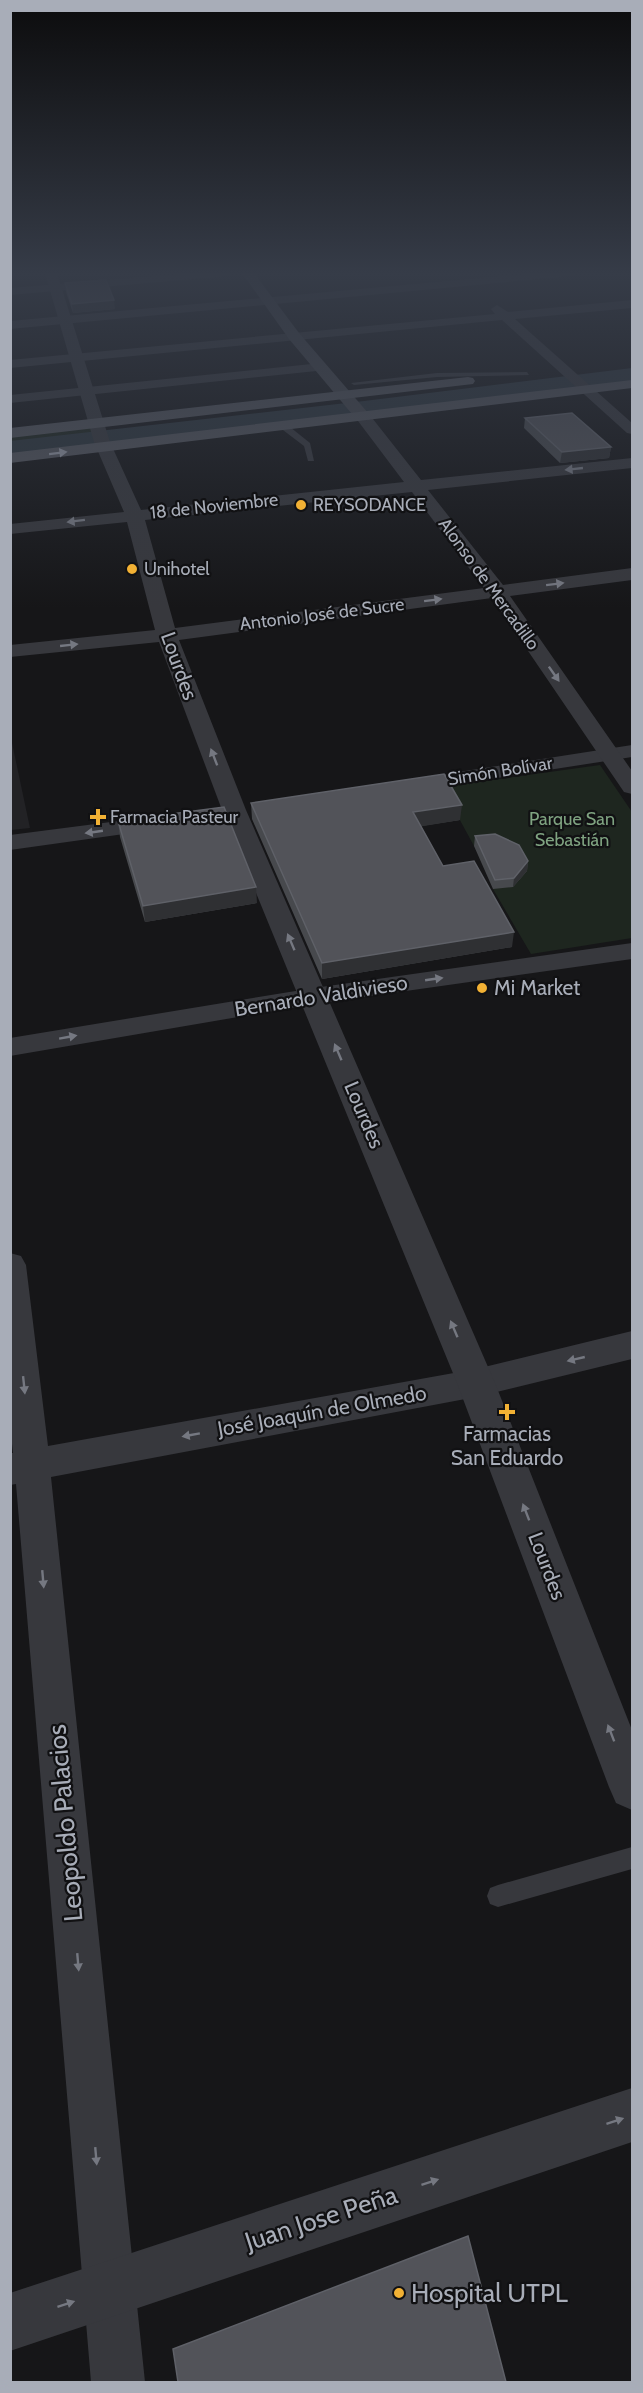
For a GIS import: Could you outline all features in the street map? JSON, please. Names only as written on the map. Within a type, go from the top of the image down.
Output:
[{"type":"main road","name":"Alonso de Mercadillo","points":[[345,385],[350,388],[361,414]]},
{"type":"main road","points":[[10,458],[100,435],[350,388],[392,385]]},
{"type":"main road","points":[[10,433],[100,435],[282,425],[625,385]]},
{"type":"street","name":"Lourdes","points":[[84,385],[100,435],[134,514],[167,635],[223,814],[314,996],[476,1383],[633,1787]]},
{"type":"street","points":[[10,399],[162,385]]},
{"type":"street","points":[[580,385],[633,430]]},
{"type":"street","name":"Alonso de Mercadillo","points":[[361,414],[497,591],[633,787]]},
{"type":"street","name":"18 de Noviembre","points":[[10,529],[134,514],[633,463]]},
{"type":"street","name":"Antonio José de Sucre","points":[[10,651],[167,635],[633,574]]},
{"type":"street","name":"Simón Bolívar","points":[[387,789],[633,751]]},
{"type":"street","points":[[10,843],[223,814]]},
{"type":"street","name":"Bernardo Valdivieso","points":[[10,1047],[314,996],[633,951]]},
{"type":"street","name":"Leopoldo Palacios","points":[[10,1265],[21,1467],[118,2382]]},
{"type":"street","name":"José Joaquín de Olmedo","points":[[21,1467],[476,1383],[633,1346]]},
{"type":"street","name":"Juan Jose Peña","points":[[10,2322],[633,2115]]},
{"type":"lane","points":[[282,425],[307,445],[311,459]]},
{"type":"lane","points":[[498,1896],[633,1858]]},
{"type":"shaded area","points":[[11,738],[30,828],[10,830]]},
{"type":"green space","points":[[96,422],[105,447],[11,458],[10,433]]},
{"type":"green space","name":"Parque San Sebastián","points":[[600,765],[632,812],[632,938],[531,954],[493,889],[493,844],[474,846],[442,787]]},
{"type":"building","points":[[572,413],[611,447],[562,452],[525,418]]},
{"type":"building","points":[[444,774],[462,805],[413,812],[443,866],[474,861],[514,932],[322,963],[251,803]]},
{"type":"building","points":[[224,807],[256,887],[143,906],[118,821]]},
{"type":"building","points":[[495,834],[519,845],[528,861],[514,878],[495,880],[475,836]]},
{"type":"building","name":"Hospital UTPL","points":[[468,2236],[506,2382],[178,2382],[173,2349]]},
{"type":"waterway","points":[[10,449],[556,385]]},
{"type":"place","name":"REYSODANCE","points":[[301,505]]},
{"type":"place","name":"Unihotel","points":[[132,569]]},
{"type":"place","name":"Farmacia Pasteur","points":[[98,817]]},
{"type":"place","name":"Mi Market","points":[[482,988]]},
{"type":"place","name":"Farmacias San Eduardo","points":[[507,1412]]},
{"type":"place","name":"Hospital UTPL","points":[[399,2293]]}]
